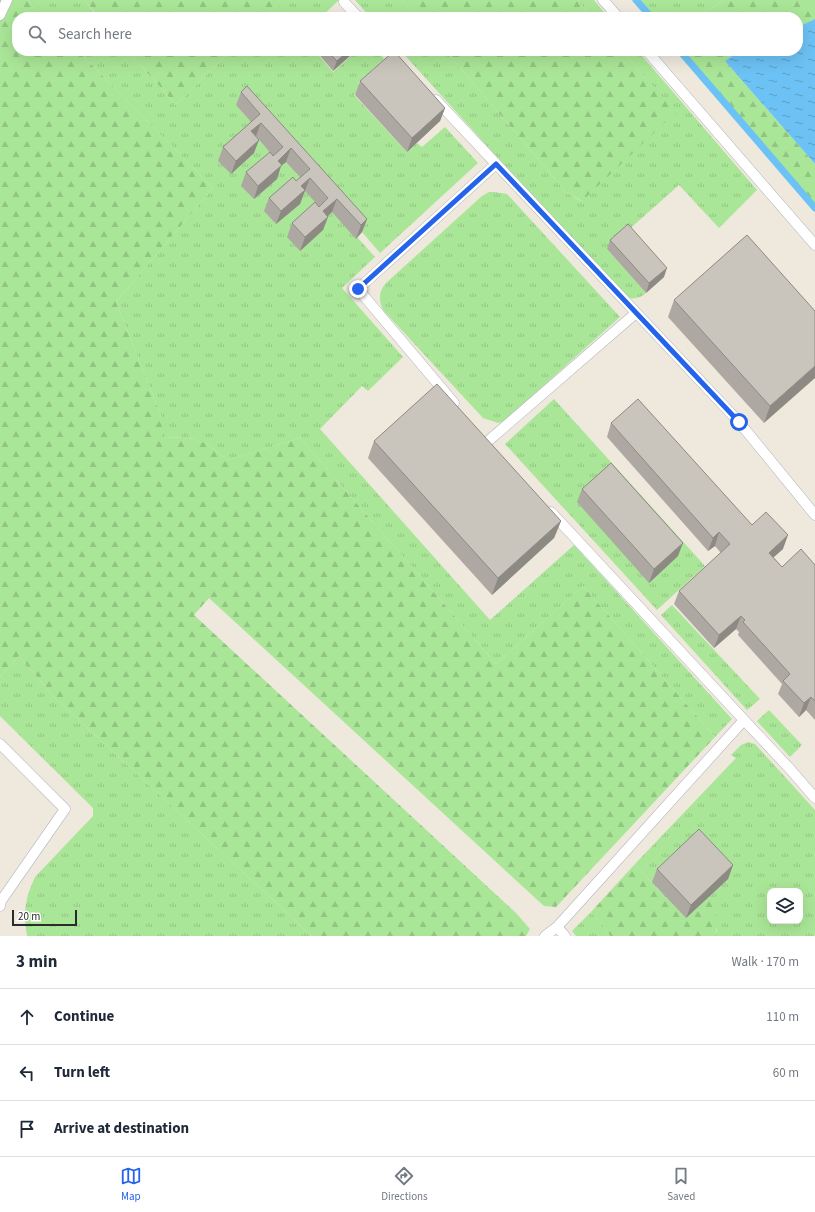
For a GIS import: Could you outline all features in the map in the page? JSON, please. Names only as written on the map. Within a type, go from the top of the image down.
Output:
[{"type":"lane","points":[[0,15],[7,0]]},
{"type":"lane","points":[[603,0],[614,12]]},
{"type":"lane","points":[[344,2],[353,12]]},
{"type":"lane","points":[[651,56],[815,245]]},
{"type":"lane","points":[[427,90],[739,422],[815,515]]},
{"type":"lane","points":[[462,413],[358,289],[496,164]]},
{"type":"lane","points":[[487,442],[636,313]]},
{"type":"lane","points":[[546,506],[790,769],[815,798]]},
{"type":"lane","points":[[544,936],[557,927],[744,720]]},
{"type":"lane","points":[[0,744],[65,809],[1,901],[0,906]]},
{"type":"lane","points":[[557,927],[565,936]]},
{"type":"green space","points":[[0,0],[27,0],[39,12],[12,12],[12,56],[83,56],[213,188],[116,302],[162,418],[162,438],[186,437],[206,443],[228,460],[300,438],[496,664],[583,586],[715,737],[556,907],[544,906],[209,598],[194,615],[516,913],[530,929],[526,936],[312,936],[53,696],[19,656],[0,677]]},
{"type":"green space","points":[[27,0],[84,0],[94,12],[39,12]]},
{"type":"green space","points":[[84,0],[281,0],[269,12],[95,12]]},
{"type":"green space","points":[[281,0],[339,0],[326,12],[269,12]]},
{"type":"green space","points":[[355,0],[402,0],[413,12],[366,12]]},
{"type":"green space","points":[[402,0],[577,0],[588,12],[413,12]]},
{"type":"green space","points":[[577,0],[594,0],[604,12],[588,12]]},
{"type":"green space","points":[[640,0],[724,0],[706,12],[651,12]]},
{"type":"green space","points":[[724,0],[815,0],[815,19],[803,25],[803,12],[706,12]]},
{"type":"green space","points":[[83,56],[132,56],[176,105],[225,56],[319,56],[333,72],[351,56],[381,56],[384,59],[358,83],[365,85],[354,95],[407,152],[417,143],[422,147],[445,127],[478,163],[380,253],[362,232],[236,105],[375,257],[342,288],[403,357],[368,391],[362,386],[320,429],[490,620],[574,545],[732,719],[715,737],[583,586],[496,664],[300,438],[228,460],[206,443],[186,437],[162,438],[162,418],[116,302],[213,188]]},
{"type":"green space","points":[[132,56],[225,56],[176,105]]},
{"type":"green space","points":[[406,56],[450,56],[566,192],[581,201],[675,112],[626,56],[642,56],[757,190],[719,228],[679,185],[607,249],[646,293],[638,298],[623,296]]},
{"type":"green space","points":[[450,56],[626,56],[676,112],[582,201],[566,192]]},
{"type":"green space","points":[[688,56],[732,56],[725,61],[815,164],[815,204]]},
{"type":"green space","points":[[489,192],[507,194],[620,317],[504,421],[498,423],[483,418],[383,310],[380,302],[381,292],[386,283],[482,196]]},
{"type":"green space","points":[[554,399],[705,566],[657,610],[505,444]]},
{"type":"green space","points":[[672,605],[760,699],[747,710],[661,615]]},
{"type":"green space","points":[[19,656],[53,696],[312,936],[27,936],[24,915],[28,894],[35,877],[93,816],[93,808],[0,716],[0,677]]},
{"type":"green space","points":[[769,710],[802,745],[790,757],[757,721]]},
{"type":"green space","points":[[748,742],[755,744],[815,810],[815,936],[715,936],[717,929],[675,900],[665,898],[635,864],[736,758],[731,755],[741,745]]},
{"type":"green space","points":[[635,864],[665,898],[675,900],[703,896],[712,901],[716,918],[715,936],[610,936],[591,912]]},
{"type":"green space","points":[[591,912],[610,936],[576,936],[572,931]]},
{"type":"water","points":[[815,19],[815,164],[725,61],[732,56],[803,56],[803,25]]},
{"type":"building","points":[[332,56],[342,56],[337,61]]},
{"type":"building","points":[[388,56],[398,56],[445,108],[412,138],[360,81]]},
{"type":"building","points":[[247,86],[367,219],[361,225],[337,199],[323,211],[328,217],[305,237],[292,223],[315,202],[319,207],[328,198],[310,178],[301,186],[305,190],[281,211],[269,198],[293,177],[296,181],[310,169],[291,148],[278,161],[282,165],[258,186],[246,172],[270,152],[273,156],[283,147],[261,123],[251,131],[259,140],[236,161],[223,147],[260,114],[241,92]]},
{"type":"building","points":[[628,224],[667,268],[649,283],[610,240]]},
{"type":"building","points":[[747,235],[815,311],[815,366],[770,406],[674,300]]},
{"type":"building","points":[[437,384],[561,521],[498,578],[374,441]]},
{"type":"building","points":[[638,399],[752,525],[766,512],[788,535],[769,553],[782,567],[801,549],[815,565],[815,701],[811,697],[804,703],[783,681],[790,674],[743,622],[745,620],[741,616],[719,635],[679,591],[730,544],[719,532],[713,538],[611,423]]},
{"type":"building","points":[[611,463],[683,543],[654,569],[582,489]]},
{"type":"building","points":[[699,829],[733,865],[691,905],[657,869]]},
{"type":"waterway","points":[[636,0],[647,12]]},
{"type":"waterway","points":[[684,56],[815,208]]},
{"type":"route","points":[[358,289],[496,164],[739,422]]}]
